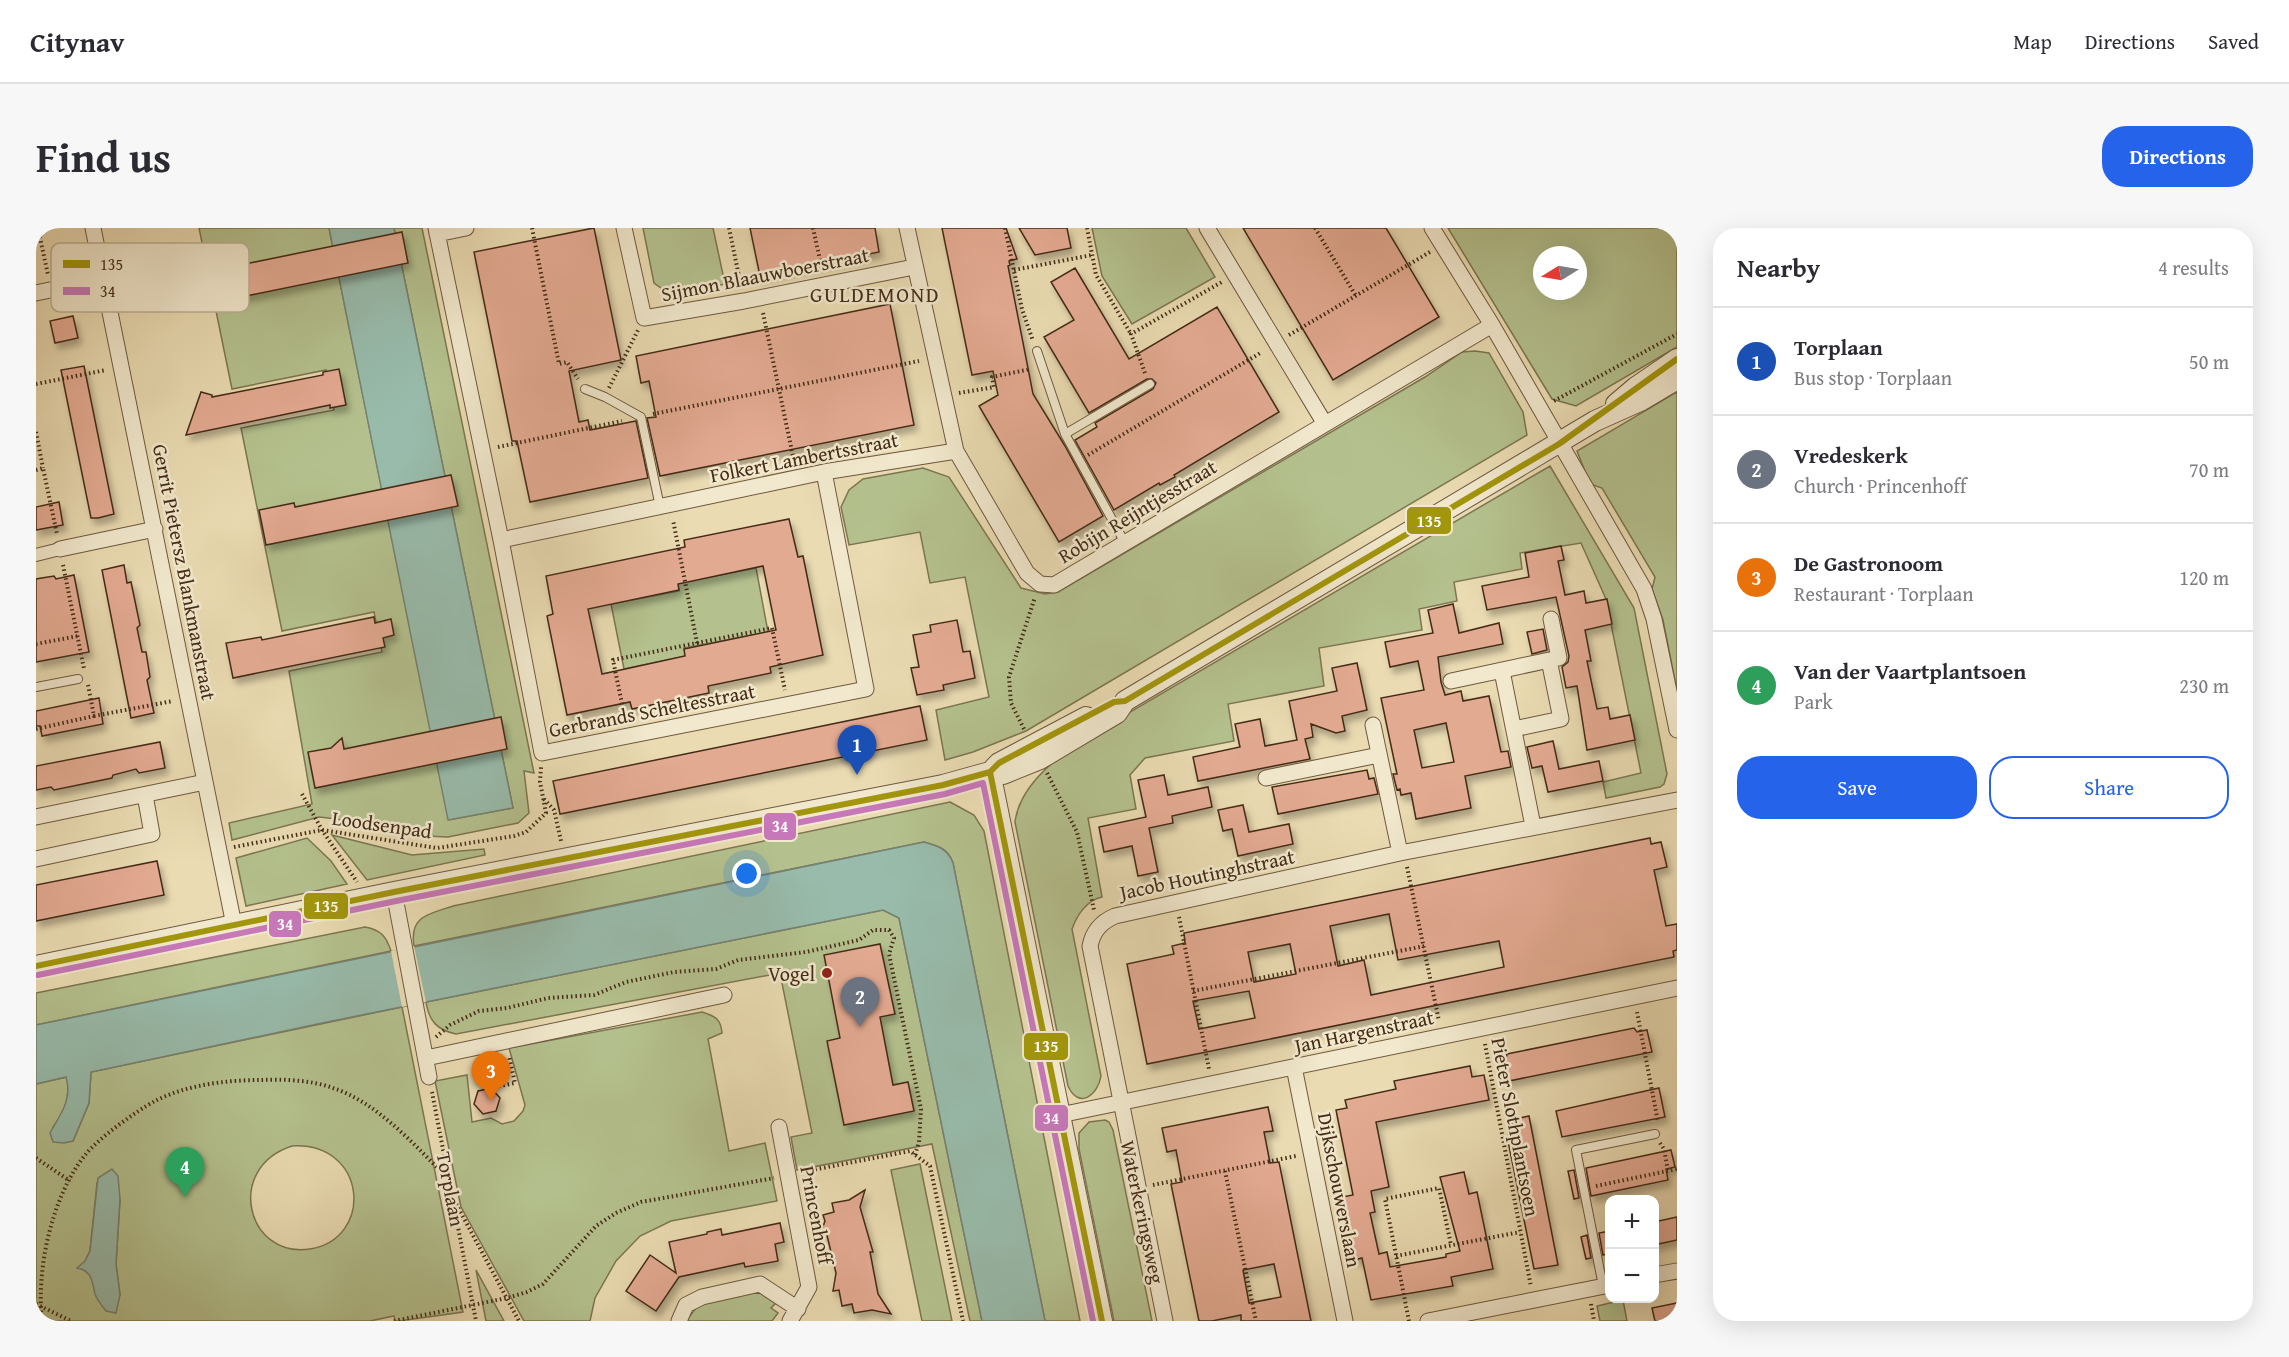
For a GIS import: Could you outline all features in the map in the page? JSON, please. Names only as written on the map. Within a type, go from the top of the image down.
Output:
[{"type":"street","name":"Gerrit Pietersz Blankmanstraat","points":[[93,228],[96,243]]},
{"type":"street","points":[[437,231],[466,228]]},
{"type":"street","name":"Sijmon Blaauwboerstraat","points":[[624,228],[644,318],[760,298],[914,267]]},
{"type":"street","name":"Robijn Reijntjesstraat","points":[[907,228],[956,451],[1027,573],[1040,584],[1054,585],[1492,325]]},
{"type":"street","points":[[1207,228],[1325,424]]},
{"type":"street","points":[[1432,228],[1492,325],[1648,599],[1677,730]]},
{"type":"street","name":"Gerbrands Scheltesstraat","points":[[437,231],[501,540],[542,753],[866,689],[824,472]]},
{"type":"street","name":"Gerrit Pietersz Blankmanstraat","points":[[111,312],[234,925]]},
{"type":"street","points":[[36,966],[394,892],[943,785],[990,772],[999,763],[1114,702],[1125,701],[1559,444],[1595,421],[1636,387],[1677,359]]},
{"type":"street","points":[[1595,421],[1642,400],[1677,379]]},
{"type":"street","name":"Folkert Lambertsstraat","points":[[501,540],[824,472],[956,451]]},
{"type":"street","points":[[36,555],[155,529]]},
{"type":"street","points":[[1451,681],[1559,658],[1551,619]]},
{"type":"street","points":[[1514,729],[1561,719],[1548,660]]},
{"type":"street","points":[[1502,670],[1533,826]]},
{"type":"street","points":[[1373,725],[1400,853]]},
{"type":"street","points":[[1266,778],[1379,755]]},
{"type":"street","points":[[990,772],[1102,1321]]},
{"type":"street","points":[[36,817],[205,782]]},
{"type":"street","points":[[36,859],[152,834],[145,795]]},
{"type":"street","name":"Jacob Houtinghstraat","points":[[1121,1104],[1090,946],[1092,936],[1106,920],[1400,853],[1677,800]]},
{"type":"street","points":[[394,892],[429,1077]]},
{"type":"street","name":"Jan Hargenstraat","points":[[1060,1115],[1677,988]]},
{"type":"street","points":[[426,1058],[724,995]]},
{"type":"street","name":"Dijkschouwerslaan","points":[[1294,1067],[1345,1321]]},
{"type":"street","name":"Waterkeringsweg","points":[[1121,1104],[1165,1321]]},
{"type":"street","name":"Princenhoff","points":[[679,1321],[687,1305],[702,1297],[760,1284],[794,1315],[809,1287],[779,1127]]},
{"type":"street","points":[[1659,1274],[1677,1271]]},
{"type":"street","points":[[1428,1321],[1605,1285]]},
{"type":"lane","points":[[1037,351],[1065,434],[1125,543]]},
{"type":"lane","points":[[1065,434],[1150,384]]},
{"type":"lane","points":[[585,389],[642,417],[665,506]]},
{"type":"lane","points":[[36,687],[78,679]]},
{"type":"lane","points":[[1605,1281],[1575,1150],[1655,1134]]},
{"type":"path","points":[[38,228],[43,292]]},
{"type":"path","points":[[532,228],[559,364],[567,362],[585,389]]},
{"type":"path","points":[[729,228],[744,301]]},
{"type":"path","points":[[813,228],[825,285]]},
{"type":"path","points":[[1005,228],[1022,309],[1037,351]]},
{"type":"path","points":[[1087,228],[1096,274],[1131,334],[1150,384]]},
{"type":"path","points":[[1315,228],[1356,296]]},
{"type":"path","points":[[1014,270],[1092,255]]},
{"type":"path","points":[[1131,334],[1235,274]]},
{"type":"path","points":[[760,298],[798,478]]},
{"type":"path","points":[[605,397],[644,318]]},
{"type":"path","points":[[1540,408],[1677,334]]},
{"type":"path","points":[[482,450],[934,358]]},
{"type":"path","points":[[36,384],[122,366]]},
{"type":"path","points":[[943,396],[994,387],[992,377],[1042,367]]},
{"type":"path","points":[[36,432],[94,716]]},
{"type":"path","points":[[36,470],[43,468]]},
{"type":"path","points":[[665,506],[697,643]]},
{"type":"path","points":[[623,737],[619,719],[622,704],[613,660],[772,628],[788,705]]},
{"type":"path","points":[[36,644],[78,636]]},
{"type":"path","points":[[36,729],[188,698]]},
{"type":"path","name":"Loodsenpad","points":[[219,850],[322,830],[437,848],[526,832],[546,813],[540,782],[542,753]]},
{"type":"path","points":[[302,794],[322,830],[357,882],[343,885],[347,902]]},
{"type":"path","points":[[543,798],[554,810],[565,859]]},
{"type":"path","points":[[1400,853],[1410,871],[1442,1036]]},
{"type":"path","points":[[1176,903],[1212,1084]]},
{"type":"path","points":[[440,1033],[465,1016],[479,1011],[507,1008],[548,998],[594,995],[626,982],[674,972],[716,969],[738,960],[806,952],[859,940],[873,930],[889,930],[894,938],[889,954],[921,1109],[919,1142],[915,1155]]},
{"type":"path","points":[[1193,991],[1425,946]]},
{"type":"path","points":[[1635,997],[1639,1030],[1658,1123],[1655,1134],[1664,1149],[1668,1171]]},
{"type":"path","name":"Pieter Slothplantsoen","points":[[1482,1028],[1533,1300]]},
{"type":"path","points":[[474,1048],[480,1077],[500,1086],[515,1083],[506,1041]]},
{"type":"path","name":"Torplaan","points":[[429,1077],[476,1321]]},
{"type":"path","points":[[42,1321],[38,1305],[38,1277],[43,1250],[51,1221],[86,1154],[114,1129],[155,1101],[190,1088],[238,1080],[282,1079],[331,1087],[354,1097],[406,1136],[449,1180]]},
{"type":"path","points":[[394,1321],[527,1292],[543,1284],[596,1226],[616,1213],[641,1202],[909,1151],[930,1166],[963,1321]]},
{"type":"path","points":[[1138,1188],[1311,1153]]},
{"type":"path","points":[[36,1158],[70,1181]]},
{"type":"path","points":[[1583,1188],[1677,1169]]},
{"type":"path","points":[[1225,1171],[1256,1321]]},
{"type":"path","points":[[1409,1321],[1384,1199],[1439,1188],[1451,1245]]},
{"type":"path","points":[[452,1197],[519,1321]]},
{"type":"path","name":"Pieter Slothplantsoen","points":[[1396,1256],[1520,1232]]},
{"type":"path","points":[[38,1305],[71,1321]]},
{"type":"green space","points":[[199,228],[329,228],[449,820],[513,808],[394,228],[422,228],[534,773],[524,771],[529,813],[518,823],[448,837],[403,835],[337,819],[319,817],[232,840],[229,823],[312,804],[289,671],[382,652],[374,612],[282,631],[241,428],[334,410],[326,370],[232,389],[216,312],[249,312],[249,243],[202,243]]},
{"type":"green space","points":[[643,228],[713,228],[725,284],[672,296],[654,283]]},
{"type":"green space","points":[[1092,228],[1186,228],[1215,277],[1132,324],[1102,276]]},
{"type":"green space","points":[[1448,228],[1677,228],[1677,347],[1576,406],[1552,399]]},
{"type":"green space","points":[[1462,352],[1489,353],[1523,412],[1527,435],[1026,731],[973,752],[945,760],[936,710],[989,697],[965,577],[930,583],[920,532],[849,545],[841,507],[849,490],[863,479],[923,468],[949,477],[1021,588],[1045,594],[1058,592],[1425,377]]},
{"type":"green space","points":[[1677,392],[1677,691],[1663,620],[1652,589],[1655,577],[1602,488],[1590,484],[1577,451]]},
{"type":"green space","points":[[1550,466],[1634,608],[1667,774],[1664,784],[1660,787],[1606,798],[1603,782],[1641,773],[1606,599],[1581,543],[1520,553],[1522,569],[1454,582],[1457,601],[1419,609],[1422,630],[1319,648],[1324,686],[1228,704],[1234,741],[1145,758],[1130,775],[1136,809],[1088,818],[1102,897],[1092,901],[1083,909],[1072,929],[1101,1076],[1092,1094],[1088,1097],[1077,1097],[1068,1086],[1015,822],[1022,799],[1028,789],[1044,770],[1072,746]]},
{"type":"green space","points":[[756,568],[768,632],[684,648],[686,656],[624,669],[611,604],[679,591],[677,578],[693,580]]},
{"type":"green space","points":[[950,802],[974,815],[984,831],[1080,1321],[1045,1321],[953,863],[942,848],[924,842],[414,946],[413,936],[418,922],[429,914],[453,906]]},
{"type":"green space","points":[[332,835],[412,855],[484,849],[485,855],[367,880]]},
{"type":"green space","points":[[307,838],[331,861],[347,884],[246,906],[236,858]]},
{"type":"green space","points":[[883,910],[899,918],[982,1321],[970,1321],[932,1144],[797,1170],[791,1137],[812,1133],[780,973],[456,1034],[435,1024],[427,1009],[426,1002]]},
{"type":"green space","points":[[365,927],[382,934],[391,951],[36,1025],[36,993]]},
{"type":"green space","points":[[402,1007],[463,1312],[399,1321],[395,1321],[394,1316],[370,1321],[36,1321],[36,1084],[67,1077],[66,1104],[53,1127],[73,1141],[89,1103],[91,1072]],"holes":[[[292,1146],[317,1149],[336,1159],[348,1174],[354,1192],[352,1211],[345,1228],[331,1242],[310,1249],[288,1248],[271,1240],[259,1227],[252,1209],[251,1191],[257,1173],[271,1157]],[[97,1183],[120,1199],[116,1264],[120,1295],[96,1296],[92,1277],[82,1268],[90,1251]]]},
{"type":"green space","points":[[702,1012],[716,1019],[722,1033],[708,1039],[729,1151],[765,1143],[777,1201],[671,1221],[640,1236],[616,1261],[595,1298],[590,1321],[524,1321],[461,1207],[435,1081],[467,1075],[472,1122],[491,1118],[502,1124],[514,1121],[525,1105],[509,1048]]},
{"type":"green space","points":[[1105,1120],[1109,1122],[1113,1130],[1152,1321],[1114,1321],[1079,1149],[1079,1133],[1089,1122]]},
{"type":"green space","points":[[920,1164],[952,1321],[922,1321],[891,1170]]},
{"type":"green space","points":[[476,1270],[504,1321],[486,1321]]},
{"type":"green space","points":[[761,1291],[777,1302],[771,1308],[778,1313],[772,1321],[686,1321],[703,1303]]},
{"type":"green space","points":[[1624,1303],[1627,1321],[1600,1321],[1597,1306]]},
{"type":"shaded area","points":[[329,228],[394,228],[513,808],[448,820]]},
{"type":"shaded area","points":[[924,842],[942,849],[953,863],[1045,1321],[982,1321],[899,918],[883,910],[91,1072],[89,1103],[73,1141],[53,1142],[50,1133],[67,1100],[68,1085],[66,1077],[36,1084],[36,1025]]},
{"type":"shaded area","points":[[112,1169],[118,1176],[120,1199],[116,1264],[120,1295],[116,1313],[106,1311],[96,1296],[92,1281],[86,1271],[77,1268],[85,1261],[90,1251],[98,1178]]},
{"type":"pier","points":[[414,946],[426,1002],[402,1007],[391,951]]},
{"type":"building","points":[[594,228],[621,360],[569,371],[579,422],[588,420],[590,430],[636,421],[648,478],[530,502],[517,441],[512,441],[474,252]]},
{"type":"building","points":[[750,228],[875,228],[879,252],[760,276]]},
{"type":"building","points":[[942,228],[1006,228],[1017,259],[1009,261],[1008,266],[1033,394],[1065,446],[1103,516],[1059,542],[979,406],[998,395],[993,371],[972,375]]},
{"type":"building","points":[[1019,228],[1067,228],[1071,248],[1035,255]]},
{"type":"building","points":[[1243,228],[1386,228],[1439,317],[1333,380]]},
{"type":"building","points":[[402,232],[408,263],[249,295],[249,263]]},
{"type":"building","points":[[1075,268],[1129,359],[1217,307],[1279,412],[1174,475],[1175,477],[1160,485],[1159,483],[1114,510],[1075,440],[1097,427],[1095,423],[1153,389],[1156,383],[1152,379],[1147,379],[1089,413],[1044,337],[1074,320],[1051,282]]},
{"type":"building","points":[[890,304],[914,425],[660,476],[647,418],[656,417],[649,381],[641,383],[636,356]]},
{"type":"building","points":[[73,316],[78,338],[55,343],[50,321]]},
{"type":"building","points":[[84,366],[114,514],[98,518],[91,518],[61,370]]},
{"type":"building","points":[[339,369],[346,405],[330,408],[330,405],[186,435],[201,392],[212,395],[212,397],[323,375],[323,372]]},
{"type":"building","points":[[451,475],[458,506],[266,545],[259,510],[294,503],[295,507]]},
{"type":"building","points":[[59,502],[63,525],[36,530],[36,507]]},
{"type":"building","points":[[789,519],[798,557],[803,556],[823,655],[770,667],[771,673],[708,686],[709,693],[632,709],[630,702],[567,715],[547,616],[553,614],[546,576],[685,547],[684,540]],"holes":[[[763,566],[776,630],[684,649],[685,656],[602,674],[588,609],[679,590],[678,584]]]},
{"type":"building","points":[[1561,546],[1564,560],[1558,561],[1565,595],[1584,591],[1586,603],[1607,599],[1612,624],[1585,630],[1591,661],[1587,661],[1597,709],[1608,707],[1610,719],[1630,715],[1635,740],[1587,750],[1577,686],[1566,688],[1562,667],[1568,662],[1569,656],[1556,597],[1487,610],[1482,586],[1529,577],[1525,553]]},
{"type":"building","points":[[124,565],[127,583],[131,582],[140,625],[137,628],[142,652],[146,652],[150,677],[147,680],[154,713],[131,718],[102,570]]},
{"type":"building","points":[[74,575],[89,652],[36,662],[36,579],[54,576],[56,579]]},
{"type":"building","points":[[1453,604],[1459,633],[1499,623],[1503,644],[1438,657],[1445,695],[1461,691],[1463,701],[1489,696],[1501,752],[1508,751],[1511,767],[1465,776],[1471,808],[1416,819],[1411,793],[1401,795],[1400,789],[1397,790],[1393,774],[1397,774],[1381,698],[1424,690],[1418,661],[1390,667],[1385,642],[1433,633],[1428,610]],"holes":[[[1446,723],[1454,762],[1422,768],[1414,730]]]},
{"type":"building","points":[[374,617],[375,623],[391,619],[394,635],[383,638],[385,647],[233,678],[226,643],[261,637],[262,640]]},
{"type":"building","points":[[957,620],[963,652],[970,651],[975,678],[943,685],[944,690],[917,695],[911,668],[919,667],[913,635],[931,632],[930,625]]},
{"type":"building","points":[[1543,629],[1547,650],[1532,654],[1527,632]]},
{"type":"building","points":[[1357,663],[1367,710],[1342,716],[1345,731],[1336,733],[1311,724],[1313,737],[1305,739],[1310,759],[1198,781],[1193,757],[1240,747],[1235,724],[1260,719],[1265,746],[1297,740],[1289,701],[1337,691],[1332,668]]},
{"type":"building","points":[[99,698],[103,724],[42,736],[40,726],[36,726],[36,711]]},
{"type":"building","points":[[920,706],[927,740],[560,814],[553,781]]},
{"type":"building","points":[[501,717],[507,749],[315,788],[308,752],[331,748],[342,738],[344,749]]},
{"type":"building","points":[[1553,741],[1559,769],[1599,761],[1603,781],[1548,792],[1542,766],[1532,768],[1527,747]]},
{"type":"building","points":[[160,742],[165,768],[139,773],[136,769],[113,775],[112,778],[54,790],[51,787],[36,790],[36,766]]},
{"type":"building","points":[[1367,770],[1369,779],[1374,778],[1378,794],[1278,814],[1272,787]]},
{"type":"building","points":[[1164,775],[1168,795],[1208,787],[1212,807],[1172,816],[1173,823],[1149,828],[1158,872],[1138,876],[1132,846],[1104,852],[1099,827],[1146,817],[1138,780]]},
{"type":"building","points":[[1243,805],[1249,832],[1289,824],[1293,844],[1238,856],[1232,829],[1223,831],[1218,810]]},
{"type":"building","points":[[1650,838],[1651,844],[1661,842],[1667,867],[1654,870],[1666,926],[1677,924],[1677,950],[1673,951],[1674,957],[1147,1064],[1127,964],[1174,954],[1172,946],[1185,943],[1184,933]],"holes":[[[1389,914],[1398,960],[1499,941],[1504,967],[1371,995],[1364,960],[1338,966],[1330,926]],[[1290,944],[1296,974],[1254,982],[1248,952]],[[1249,991],[1255,1018],[1199,1029],[1193,1001]]]},
{"type":"building","points":[[157,861],[164,895],[36,921],[36,885]]},
{"type":"building","points":[[880,944],[895,1014],[880,1017],[893,1085],[908,1082],[914,1111],[844,1125],[827,1041],[840,1038],[824,955]]},
{"type":"building","points":[[1634,1028],[1637,1032],[1647,1030],[1652,1052],[1504,1082],[1499,1060],[1506,1059],[1507,1054]]},
{"type":"building","points":[[1470,1066],[1472,1077],[1484,1075],[1489,1100],[1376,1122],[1389,1187],[1371,1191],[1375,1212],[1370,1213],[1379,1254],[1387,1252],[1390,1267],[1446,1257],[1446,1254],[1460,1251],[1440,1177],[1464,1172],[1469,1194],[1477,1192],[1493,1269],[1451,1277],[1453,1286],[1371,1300],[1362,1258],[1354,1260],[1342,1197],[1353,1195],[1336,1110],[1347,1108],[1345,1100],[1396,1089],[1394,1081]]},
{"type":"building","points":[[491,1088],[500,1098],[496,1111],[483,1114],[474,1104],[478,1091]]},
{"type":"building","points":[[1659,1088],[1665,1117],[1562,1137],[1556,1111]]},
{"type":"building","points":[[1268,1107],[1273,1131],[1264,1132],[1270,1163],[1279,1162],[1311,1321],[1241,1321],[1241,1315],[1212,1321],[1199,1321],[1171,1184],[1182,1182],[1176,1150],[1167,1152],[1162,1128]],"holes":[[[1274,1264],[1281,1297],[1249,1303],[1243,1270]]]},
{"type":"building","points":[[1529,1116],[1558,1265],[1534,1269],[1508,1141],[1508,1132],[1514,1130],[1511,1120]]},
{"type":"building","points":[[1671,1150],[1675,1167],[1666,1169],[1668,1180],[1591,1196],[1586,1168]]},
{"type":"building","points":[[1574,1170],[1579,1198],[1574,1199],[1568,1171]]},
{"type":"building","points":[[865,1190],[860,1207],[873,1252],[870,1252],[878,1294],[891,1314],[872,1310],[854,1313],[852,1304],[842,1306],[839,1290],[833,1291],[836,1273],[826,1231],[821,1232],[825,1221],[823,1215],[834,1212],[832,1203],[849,1200]]},
{"type":"building","points":[[1677,1217],[1677,1240],[1659,1244],[1659,1221]]},
{"type":"building","points":[[780,1223],[784,1242],[775,1244],[778,1261],[745,1267],[744,1263],[679,1277],[656,1311],[626,1291],[650,1255],[676,1273],[669,1242],[721,1229],[722,1235]]},
{"type":"building","points":[[1605,1232],[1605,1255],[1603,1255],[1599,1233]]},
{"type":"building","points":[[1587,1235],[1591,1258],[1586,1259],[1581,1237]]},
{"type":"building","points":[[1677,1303],[1677,1321],[1655,1321],[1652,1308]]},
{"type":"transit line","name":"135","points":[[36,966],[394,892],[943,785],[990,772],[999,763],[1114,702],[1125,701],[1559,444],[1677,359]]},
{"type":"transit line","name":"135","points":[[990,772],[1102,1321]]},
{"type":"transit line","name":"34","points":[[38,975],[396,901],[945,794],[983,783],[1093,1321]]},
{"type":"place","name":"Torplaan","points":[[857,775]]},
{"type":"place","name":"Vogel","points":[[827,973]]},
{"type":"place","name":"Vredeskerk","points":[[860,1027]]},
{"type":"place","name":"De Gastronoom","points":[[491,1101]]},
{"type":"place","name":"Van der Vaartplantsoen","points":[[185,1197]]},
{"type":"district","name":"GULDEMOND","points":[[875,294]]}]
